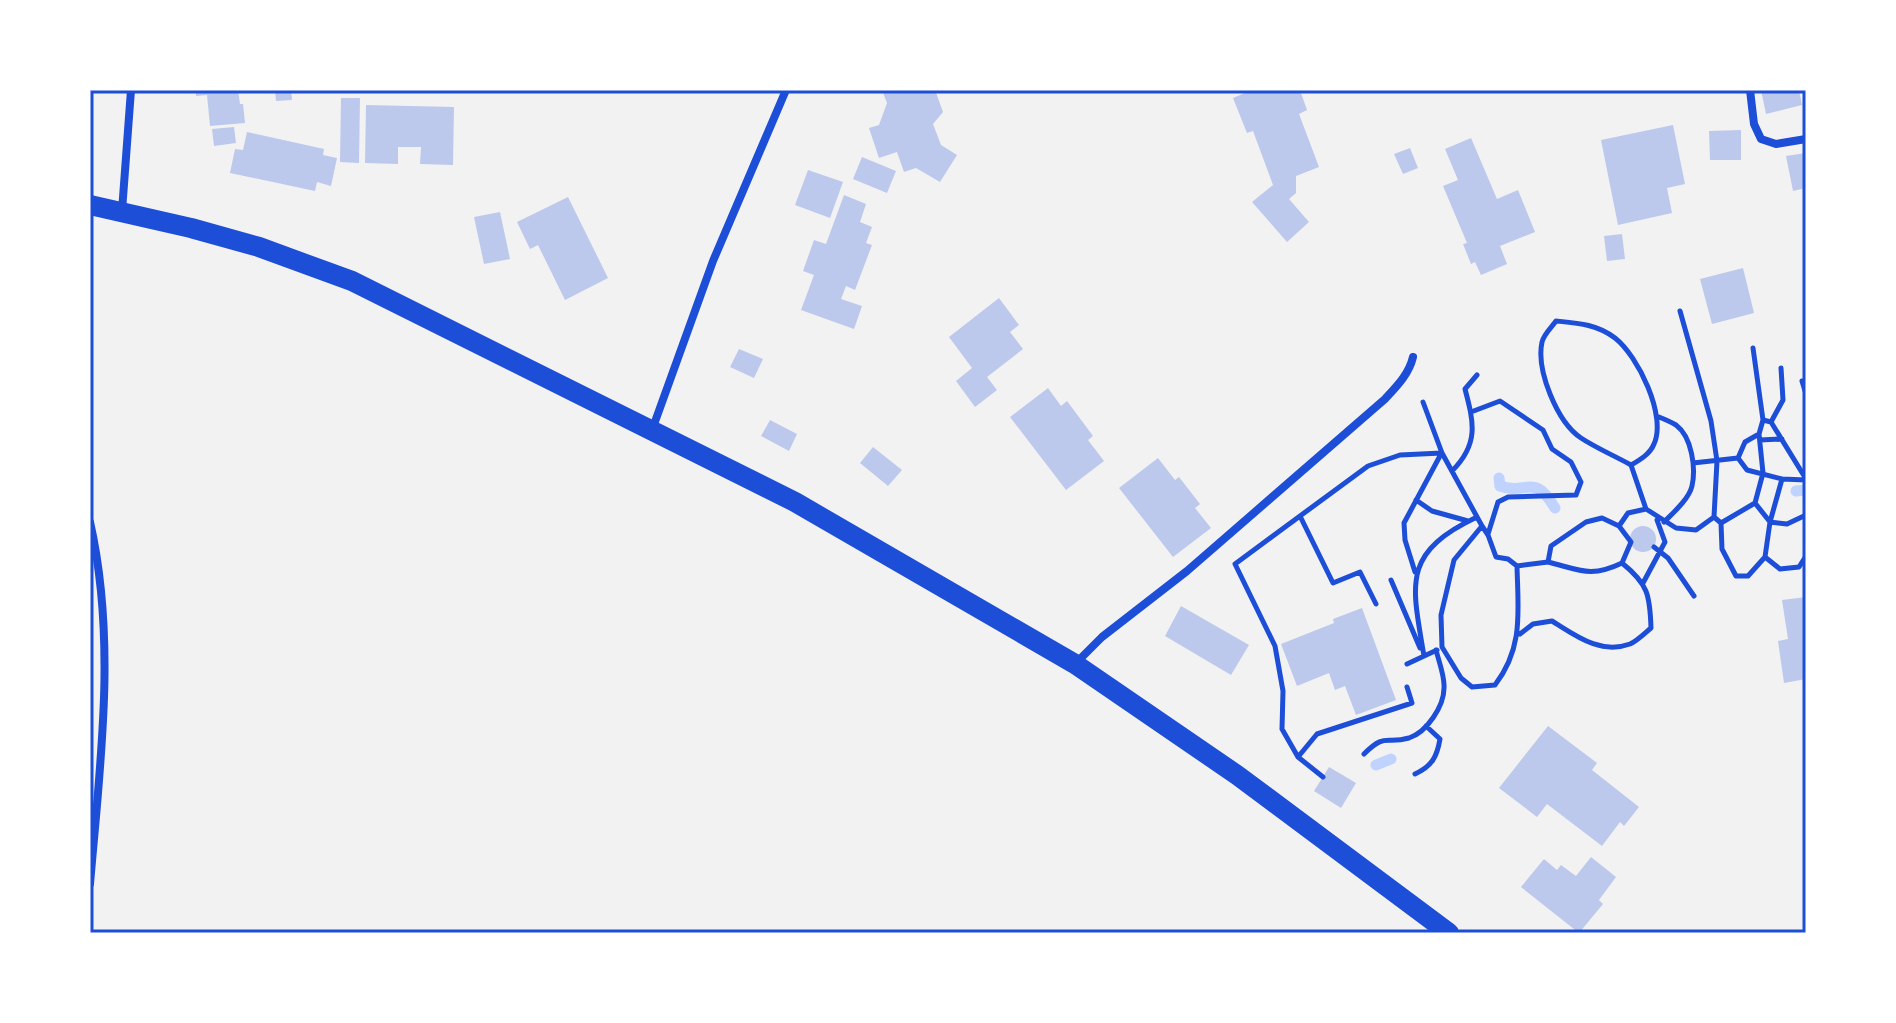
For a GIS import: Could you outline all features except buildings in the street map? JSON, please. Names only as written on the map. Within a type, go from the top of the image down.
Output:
[{"type":"main road","points":[[90,205],[259,247],[352,281],[795,502],[1075,664],[1237,775],[1449,933]]},
{"type":"street","points":[[122,211],[131,90]]},
{"type":"street","points":[[652,430],[713,261],[786,90]]},
{"type":"street","points":[[1750,90],[1754,124],[1761,139],[1776,144],[1806,139]]},
{"type":"street","points":[[1075,664],[1102,637],[1199,562],[1385,399],[1400,382],[1413,357]]},
{"type":"street","points":[[90,522],[99,584],[105,680],[90,884]]},
{"type":"path","points":[[1680,311],[1711,421],[1717,461],[1714,517]]},
{"type":"path","points":[[1631,465],[1645,456],[1655,444],[1659,417],[1637,364],[1616,339],[1590,325],[1556,321],[1543,339],[1540,363],[1556,406],[1566,423],[1580,437],[1631,465],[1646,509],[1656,518],[1676,528],[1696,530],[1714,517]]},
{"type":"path","points":[[1721,523],[1755,503],[1763,473],[1760,437],[1763,420],[1753,348]]},
{"type":"path","points":[[1771,422],[1783,400],[1781,368]]},
{"type":"path","points":[[1452,471],[1464,459],[1473,440],[1465,389],[1477,375]]},
{"type":"path","points":[[1802,381],[1806,394]]},
{"type":"path","points":[[1471,412],[1500,401],[1543,430],[1552,449],[1571,462],[1581,482],[1576,495],[1508,497],[1498,502],[1488,535]]},
{"type":"path","points":[[1423,402],[1442,453],[1488,535],[1496,557],[1508,559],[1517,566],[1548,562],[1582,571],[1603,572],[1622,563],[1631,542],[1619,526],[1602,518],[1586,522],[1551,546],[1548,562]]},
{"type":"path","points":[[1659,417],[1678,426],[1687,438],[1693,463],[1692,489],[1664,522]]},
{"type":"path","points":[[1763,420],[1771,422],[1806,480]]},
{"type":"path","points":[[1738,458],[1745,442],[1760,437],[1782,439]]},
{"type":"path","points":[[1424,656],[1414,596],[1415,572],[1405,540],[1404,523],[1442,453]]},
{"type":"path","points":[[1323,777],[1298,757],[1282,729],[1283,691],[1275,646],[1235,564],[1368,466],[1400,455],[1442,453]]},
{"type":"path","points":[[1693,463],[1738,458]]},
{"type":"path","points":[[1738,458],[1747,470],[1782,479],[1806,480]]},
{"type":"path","points":[[1714,517],[1721,523],[1722,549],[1736,576],[1748,576],[1765,557],[1770,522],[1782,479]]},
{"type":"path","points":[[1416,500],[1432,511],[1469,521]]},
{"type":"path","points":[[1755,503],[1770,522],[1787,524],[1806,515]]},
{"type":"path","points":[[1619,526],[1628,513],[1646,509]]},
{"type":"path","points":[[1300,516],[1333,583],[1360,572],[1376,604]]},
{"type":"path","points":[[1415,572],[1436,541],[1477,517]]},
{"type":"path","points":[[1643,584],[1665,542],[1656,518]]},
{"type":"path","points":[[1364,754],[1385,738],[1411,737],[1435,715],[1445,688],[1439,649],[1441,615],[1454,560],[1482,526]]},
{"type":"path","points":[[1654,547],[1668,558],[1694,596]]},
{"type":"path","points":[[1765,557],[1780,569],[1799,567],[1806,556]]},
{"type":"path","points":[[1519,635],[1533,624],[1552,621],[1579,640],[1605,647],[1631,644],[1651,628],[1650,598],[1640,578],[1622,563]]},
{"type":"path","points":[[1439,649],[1461,678],[1472,687],[1495,685],[1504,673],[1519,635],[1517,566]]},
{"type":"path","points":[[1391,580],[1424,656]]},
{"type":"path","points":[[1407,664],[1439,649]]},
{"type":"path","points":[[1298,757],[1317,734],[1412,703],[1407,687]]},
{"type":"path","points":[[1415,774],[1428,767],[1438,753],[1440,739],[1426,726]]},
{"type":"waterway","points":[[1499,478],[1500,486],[1535,487],[1541,490],[1555,508]]},
{"type":"waterway","points":[[1796,491],[1806,490]]},
{"type":"waterway","points":[[1376,765],[1391,759]]}]
